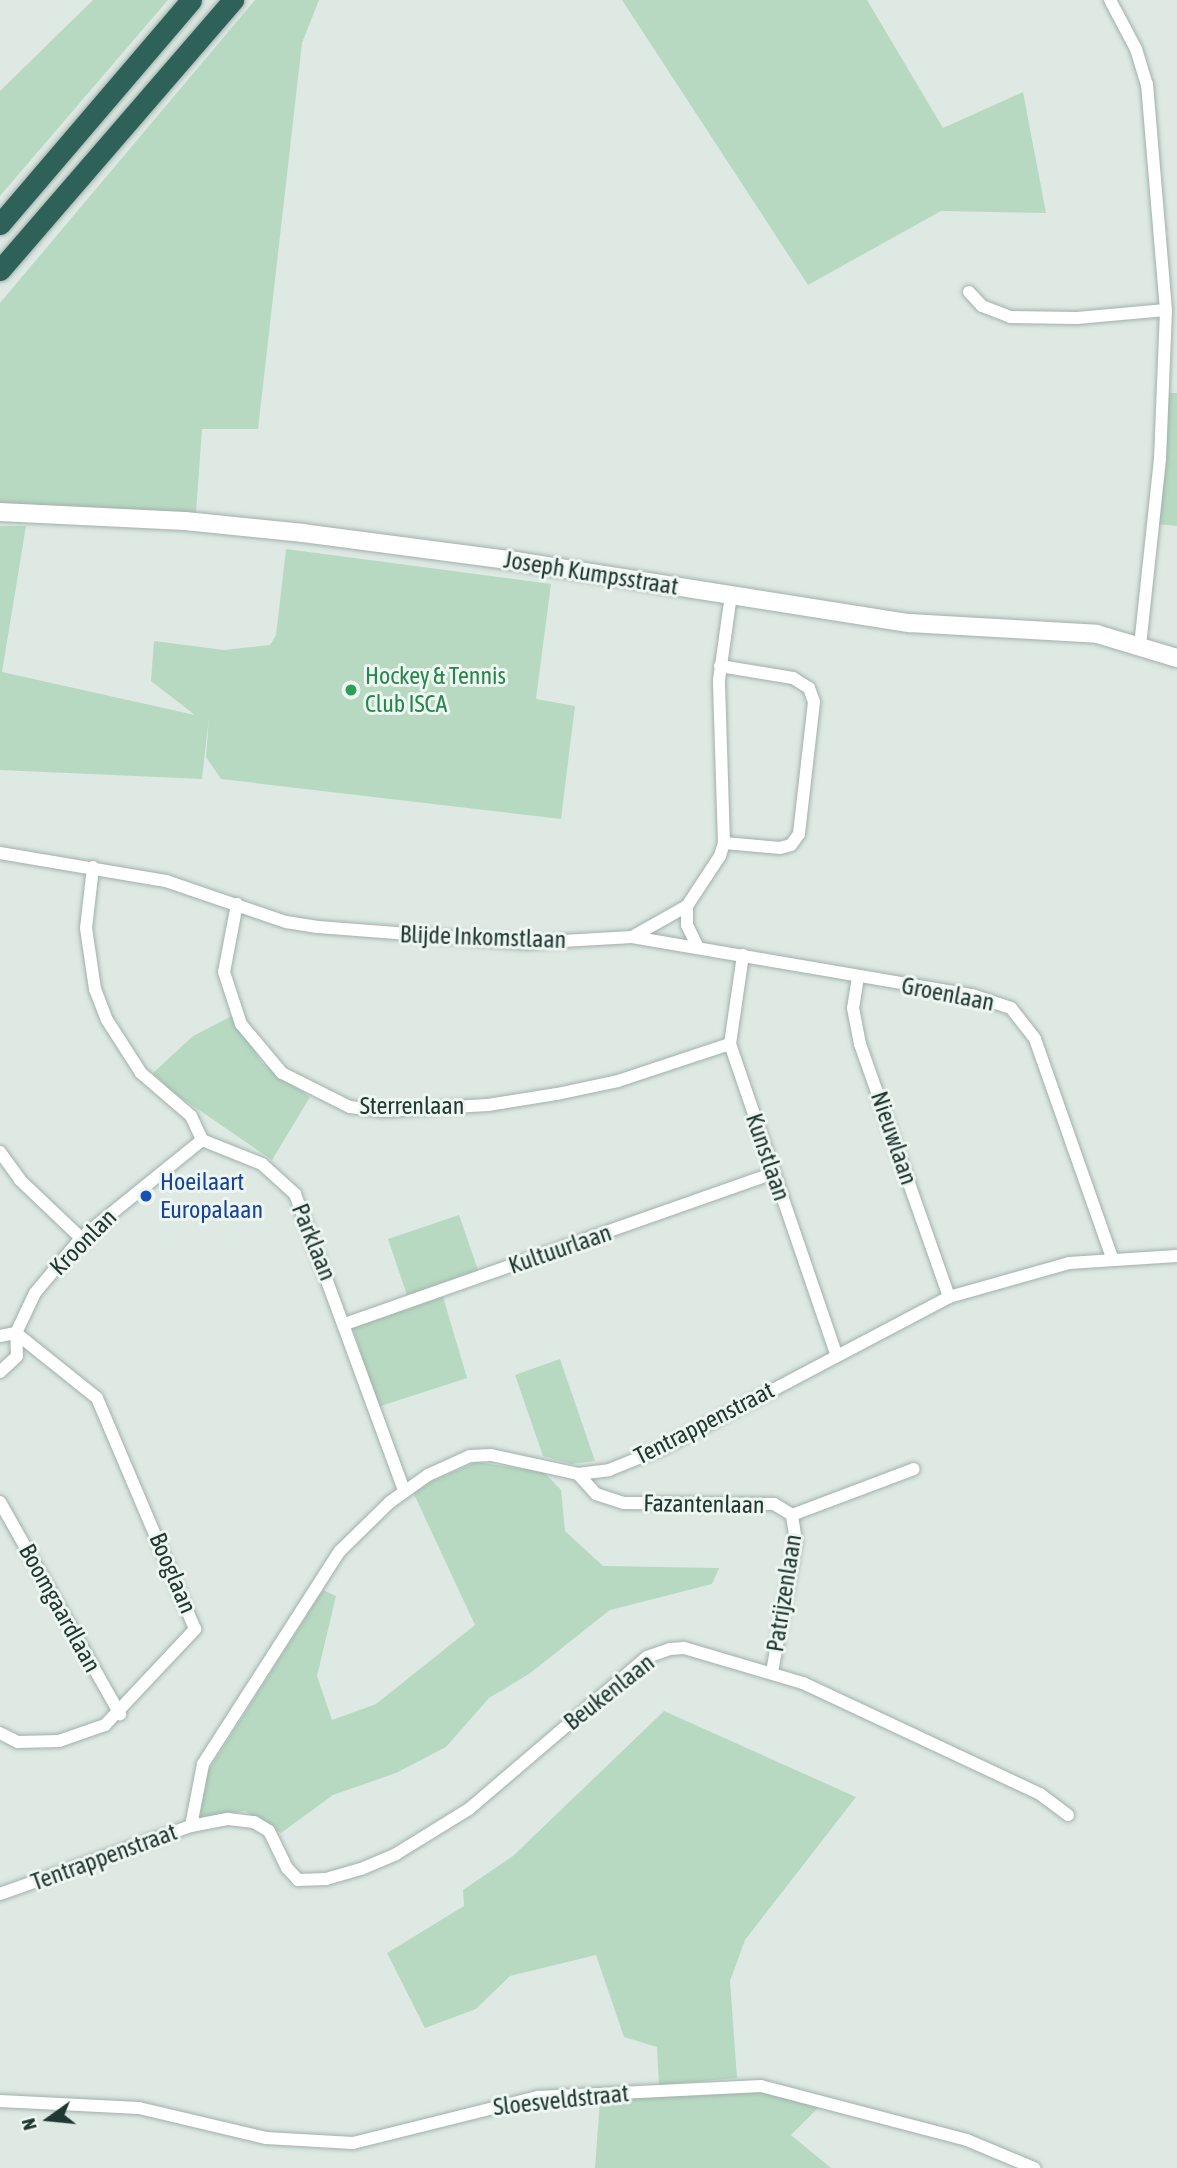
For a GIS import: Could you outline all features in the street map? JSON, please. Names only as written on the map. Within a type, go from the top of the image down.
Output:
[{"type":"highway","points":[[0,224],[191,0]]},
{"type":"highway","points":[[0,271],[233,0]]},
{"type":"street","points":[[1110,0],[1136,49],[1147,84],[1166,310],[1160,459],[1140,646]]},
{"type":"street","points":[[969,292],[982,306],[1010,317],[1077,318],[1166,310]]},
{"type":"street","name":"Joseph Kumpsstraat","points":[[0,512],[231,525],[516,561],[951,628],[1097,634],[1177,658]]},
{"type":"street","points":[[698,948],[687,925],[687,906],[724,843],[720,666],[731,595]]},
{"type":"street","points":[[720,666],[793,678],[809,688],[814,702],[799,834],[791,845],[780,848],[724,843]]},
{"type":"street","name":"Blijde Inkomstlaan","points":[[0,853],[93,867],[203,890],[237,904],[318,927],[528,943],[632,937],[687,906]]},
{"type":"street","points":[[93,867],[86,928],[95,989],[107,1020],[141,1073],[191,1116],[202,1140]]},
{"type":"street","name":"Sterrenlaan","points":[[237,904],[224,972],[242,1024],[282,1073],[350,1107],[382,1111],[488,1105],[557,1094],[618,1081],[730,1044]]},
{"type":"street","name":"Groenlaan","points":[[632,937],[994,1000],[1025,1021],[1035,1039],[1113,1260]]},
{"type":"street","name":"Kunstlaan","points":[[743,955],[730,1044],[836,1354]]},
{"type":"street","name":"Nieuwlaan","points":[[858,977],[853,1008],[860,1044],[950,1297]]},
{"type":"street","name":"Kroonlan","points":[[0,1372],[17,1356],[16,1333],[35,1293],[81,1238],[202,1140]]},
{"type":"street","name":"Parklaan","points":[[202,1140],[262,1164],[295,1194],[404,1490]]},
{"type":"street","points":[[0,1152],[20,1181],[81,1238]]},
{"type":"street","name":"Kultuurlaan","points":[[345,1324],[774,1173]]},
{"type":"street","name":"Tentrappenstraat","points":[[0,1894],[191,1826],[203,1764],[358,1529],[404,1490],[470,1456],[491,1455],[578,1474],[609,1470],[661,1449],[836,1354],[950,1297],[1047,1267],[1177,1256]]},
{"type":"street","points":[[0,1336],[16,1333]]},
{"type":"street","name":"Booglaan","points":[[2,1736],[59,1741],[83,1735],[120,1714],[189,1640],[195,1629],[193,1618],[97,1398],[16,1333]]},
{"type":"street","name":"Fazantenlaan","points":[[578,1474],[596,1494],[624,1503],[774,1504],[792,1515],[914,1469]]},
{"type":"street","name":"Boomgaardlaan","points":[[0,1502],[120,1714]]},
{"type":"street","name":"Patrijzenlaan","points":[[772,1672],[796,1541],[792,1515]]},
{"type":"street","name":"Beukenlaan","points":[[191,1826],[228,1819],[254,1822],[269,1831],[292,1875],[309,1882],[326,1879],[396,1854],[450,1823],[659,1651],[684,1648],[772,1672],[1040,1794],[1068,1815]]},
{"type":"street","name":"Sloesveldstraat","points":[[0,2101],[139,2108],[266,2138],[353,2143],[538,2097],[761,2086],[967,2140],[1034,2168]]},
{"type":"green space","points":[[93,0],[168,0],[0,196],[0,91]]},
{"type":"green space","points":[[255,0],[319,0],[302,43],[258,429],[202,429],[196,513],[0,507],[0,303]]},
{"type":"green space","points":[[622,0],[867,0],[943,128],[1023,92],[1046,213],[941,211],[808,285]]},
{"type":"green space","points":[[1166,393],[1177,393],[1177,526],[1157,524]]},
{"type":"green space","name":"Hockey & Tennis Club ISCA","points":[[0,526],[26,526],[2,672],[195,715],[151,681],[154,641],[224,650],[270,645],[276,635],[286,549],[551,584],[536,699],[575,706],[561,819],[221,779],[206,757],[209,717],[202,779],[0,770]]},
{"type":"green space","points":[[232,1016],[262,1063],[310,1097],[272,1160],[170,1090],[153,1073],[193,1036]]},
{"type":"green space","points":[[459,1215],[478,1270],[407,1295],[388,1239]]},
{"type":"green space","points":[[443,1297],[467,1378],[378,1407],[353,1328]]},
{"type":"green space","points":[[560,1359],[595,1461],[571,1464],[543,1456],[515,1375]]},
{"type":"green space","points":[[476,1462],[544,1472],[561,1490],[565,1531],[603,1566],[719,1568],[712,1584],[610,1610],[529,1674],[489,1698],[446,1747],[396,1773],[333,1795],[281,1833],[245,1811],[197,1819],[208,1771],[323,1590],[336,1596],[317,1676],[332,1720],[376,1704],[475,1625],[412,1490]]},
{"type":"green space","points":[[664,1711],[856,1797],[745,1940],[730,1981],[737,2078],[659,2085],[657,2047],[624,2037],[596,1955],[510,1976],[476,2009],[425,2028],[387,1953],[464,1906],[463,1890],[513,1856]]},
{"type":"green space","points":[[765,2092],[820,2106],[791,2135],[831,2168],[595,2168],[600,2100]]},
{"type":"place","name":"Hockey & Tennis Club ISCA","points":[[351,690]]},
{"type":"place","name":"Hoeilaart Europalaan","points":[[146,1196]]}]
